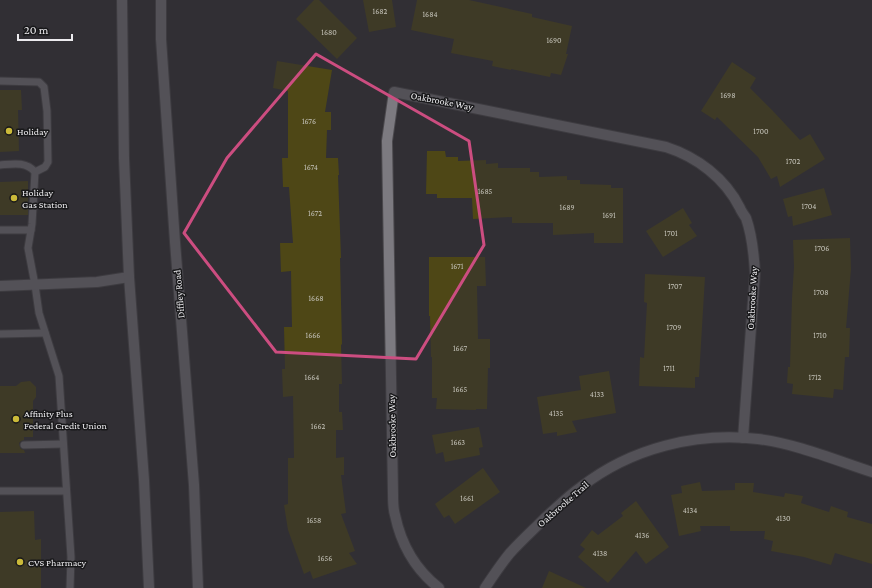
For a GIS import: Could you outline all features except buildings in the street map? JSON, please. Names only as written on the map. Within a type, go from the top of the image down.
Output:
[{"type":"street","points":[[122,0],[124,158],[129,277],[144,480],[149,588]]},
{"type":"street","name":"Diffley Road","points":[[161,0],[161,39],[194,486],[198,588]]},
{"type":"street","name":"Oakbrooke Way","points":[[439,588],[421,571],[404,544],[394,514],[387,141],[394,92],[666,147],[682,153],[706,166],[736,199],[746,218],[754,262],[755,273],[743,438]]},
{"type":"street","points":[[0,286],[97,282],[129,277]]},
{"type":"street","name":"Oakbrooke Trail","points":[[485,588],[496,570],[524,538],[572,493],[610,468],[641,453],[691,440],[708,438],[743,438],[789,445],[872,472]]},
{"type":"lane","points":[[0,81],[39,82],[44,88],[47,111],[48,162],[45,167],[35,172]]},
{"type":"lane","points":[[0,165],[20,164],[32,168],[35,172],[32,224],[28,248],[35,285],[38,313],[59,376],[71,558],[70,588]]},
{"type":"lane","points":[[0,230],[31,230]]},
{"type":"lane","points":[[0,334],[45,333]]},
{"type":"lane","points":[[24,445],[63,444]]},
{"type":"lane","points":[[0,491],[66,491]]},
{"type":"highlighted area","points":[[316,54],[469,141],[484,245],[416,359],[276,352],[184,233],[227,158]]},
{"type":"place","name":"Holiday","points":[[9,131]]},
{"type":"place","name":"Holiday Gas Station","points":[[14,198]]},
{"type":"place","name":"Affinity Plus Federal Credit Union","points":[[16,419]]},
{"type":"place","name":"CVS Pharmacy","points":[[20,562]]}]
